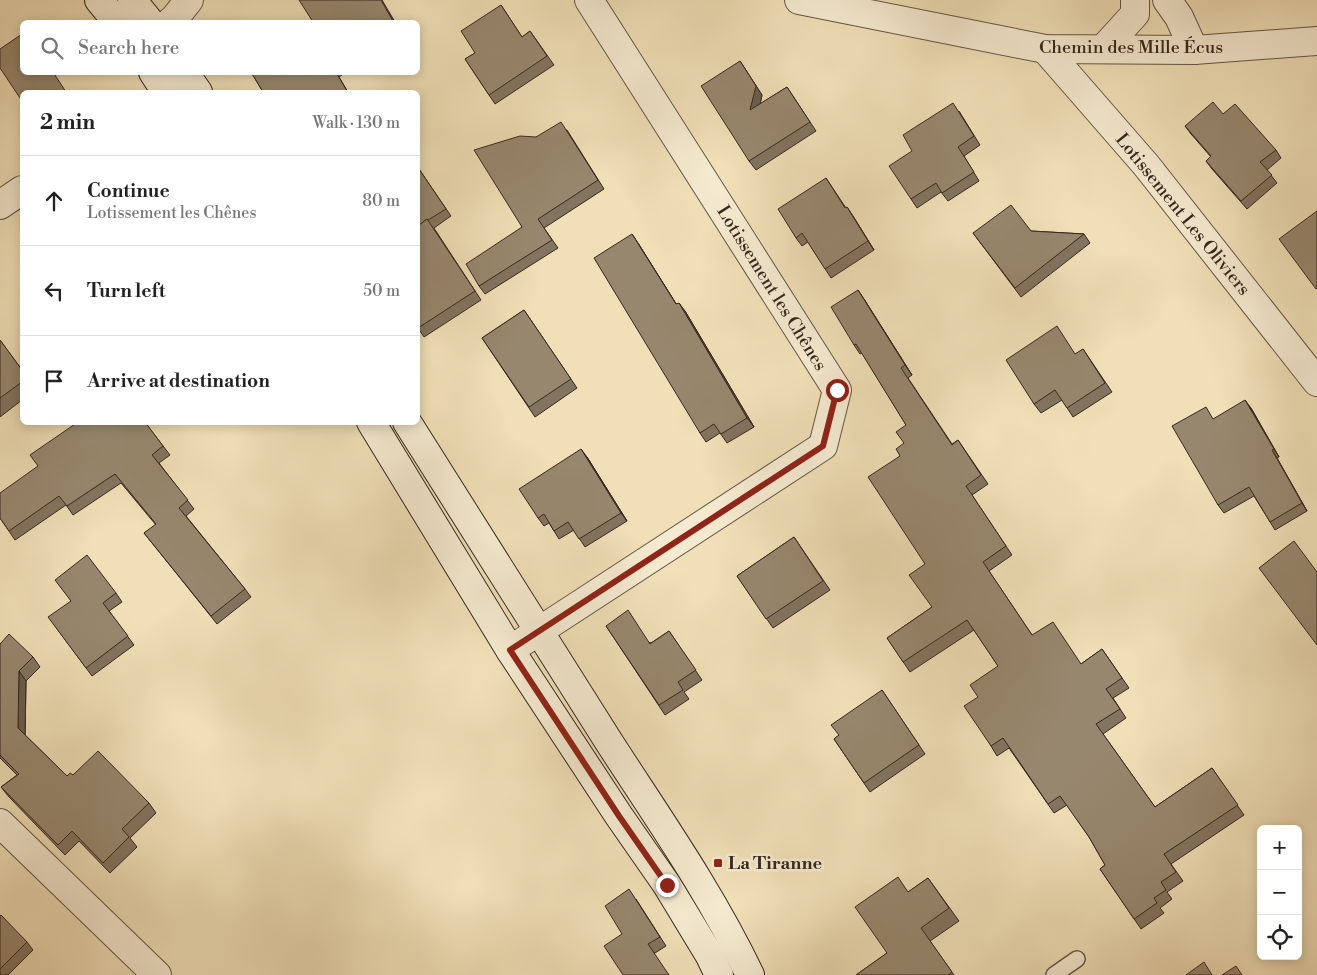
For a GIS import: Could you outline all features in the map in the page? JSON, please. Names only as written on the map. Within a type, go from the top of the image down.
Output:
[{"type":"street","points":[[100,0],[115,20]]},
{"type":"street","points":[[132,0],[148,20]]},
{"type":"street","points":[[173,20],[189,0]]},
{"type":"street","name":"Lotissement les Chênes","points":[[510,650],[823,446],[837,390],[590,0]]},
{"type":"street","name":"Chemin des Mille Écus","points":[[799,0],[1044,50],[1194,50],[1317,41]]},
{"type":"street","points":[[1103,50],[1135,14],[1135,0]]},
{"type":"street","points":[[1167,0],[1179,17],[1194,50]]},
{"type":"street","name":"Lotissement Les Oliviers","points":[[1044,50],[1146,165],[1317,382]]},
{"type":"street","points":[[155,75],[165,90]]},
{"type":"street","points":[[186,75],[197,90]]},
{"type":"street","points":[[0,205],[20,191]]},
{"type":"street","points":[[373,425],[510,650],[667,885],[710,956],[719,975]]},
{"type":"street","points":[[408,425],[698,881],[736,945],[750,975]]},
{"type":"street","points":[[0,823],[157,975]]},
{"type":"lane","points":[[1054,975],[1078,959]]},
{"type":"building","points":[[299,0],[381,0],[392,20],[312,20]]},
{"type":"building","points":[[501,5],[522,37],[530,31],[547,56],[489,95],[465,59],[475,53],[461,31]]},
{"type":"building","points":[[20,35],[20,75],[55,75],[65,90],[20,90],[20,98],[0,68],[0,49]]},
{"type":"building","points":[[740,61],[756,86],[750,110],[787,87],[810,122],[749,161],[701,86]]},
{"type":"building","points":[[253,75],[338,75],[346,90],[262,90]]},
{"type":"building","points":[[1213,102],[1223,114],[1235,104],[1276,150],[1260,162],[1272,175],[1241,201],[1206,161],[1211,156],[1185,126]]},
{"type":"building","points":[[953,103],[974,136],[958,147],[974,172],[942,193],[936,183],[911,199],[889,166],[912,151],[903,135]]},
{"type":"building","points":[[561,122],[598,180],[538,219],[552,240],[479,286],[466,264],[522,227],[474,150],[520,136],[536,137]]},
{"type":"building","points":[[420,170],[446,209],[420,224]]},
{"type":"building","points":[[826,178],[868,241],[825,269],[802,233],[796,238],[778,209]]},
{"type":"building","points":[[1011,205],[1031,231],[1084,234],[1015,288],[973,233]]},
{"type":"building","points":[[1317,211],[1317,288],[1316,289],[1279,239]]},
{"type":"building","points":[[427,219],[475,291],[420,327],[420,224]]},
{"type":"building","points":[[632,234],[676,304],[679,303],[747,418],[721,434],[714,424],[700,433],[594,258]]},
{"type":"building","points":[[858,290],[905,365],[901,368],[952,445],[958,440],[981,475],[966,486],[1006,546],[983,562],[1032,635],[1053,622],[1081,664],[1102,649],[1122,678],[1106,689],[1120,709],[1096,724],[1155,807],[1212,768],[1238,805],[1164,854],[1176,872],[1161,882],[1166,890],[1154,898],[1157,903],[1134,919],[1100,869],[1105,865],[1089,837],[1060,796],[1048,804],[1003,738],[991,746],[964,706],[978,697],[970,685],[998,666],[967,620],[903,662],[887,638],[932,607],[909,575],[925,564],[868,477],[900,456],[896,449],[904,443],[896,432],[906,425],[831,307]]},
{"type":"building","points":[[524,310],[571,379],[529,407],[482,338]]},
{"type":"building","points":[[1057,326],[1075,354],[1083,349],[1105,383],[1067,408],[1055,390],[1034,404],[1006,360]]},
{"type":"building","points":[[0,340],[20,367],[20,383],[0,398]]},
{"type":"building","points":[[1245,400],[1274,449],[1272,450],[1302,503],[1270,522],[1249,487],[1218,505],[1172,426],[1206,407],[1213,419]]},
{"type":"building","points":[[74,425],[147,425],[163,446],[152,455],[188,500],[179,508],[245,589],[211,616],[144,533],[156,524],[115,474],[67,506],[59,496],[9,531],[0,518],[0,493],[38,466],[30,455]]},
{"type":"building","points":[[581,449],[621,513],[579,539],[568,522],[554,531],[544,514],[538,518],[519,489]]},
{"type":"building","points":[[794,537],[823,581],[766,619],[737,576]]},
{"type":"building","points":[[1294,541],[1317,572],[1317,645],[1259,568]]},
{"type":"building","points":[[87,555],[116,593],[103,603],[128,636],[86,668],[48,617],[71,601],[55,580]]},
{"type":"building","points":[[628,610],[650,644],[669,631],[696,670],[678,682],[683,690],[659,705],[606,626]]},
{"type":"building","points":[[9,634],[33,657],[19,671],[18,728],[67,776],[70,773],[73,775],[98,751],[149,803],[122,829],[129,837],[103,863],[72,831],[58,845],[1,787],[19,774],[0,755],[0,644]]},
{"type":"building","points":[[882,690],[919,745],[864,783],[834,739],[839,735],[831,725]]},
{"type":"building","points":[[898,877],[908,892],[928,878],[949,908],[921,928],[952,972],[948,975],[856,975],[887,953],[855,907]]},
{"type":"building","points":[[629,889],[660,937],[648,944],[669,975],[623,975],[604,946],[622,934],[605,906]]},
{"type":"building","points":[[0,916],[27,942],[0,969]]},
{"type":"building","points":[[1204,962],[1212,975],[1186,975]]},
{"type":"building","points":[[1236,966],[1242,975],[1222,975]]},
{"type":"place","name":"La Tiranne","points":[[718,863]]},
{"type":"route","points":[[667,885],[619,816],[510,650],[823,446],[837,390]]}]
